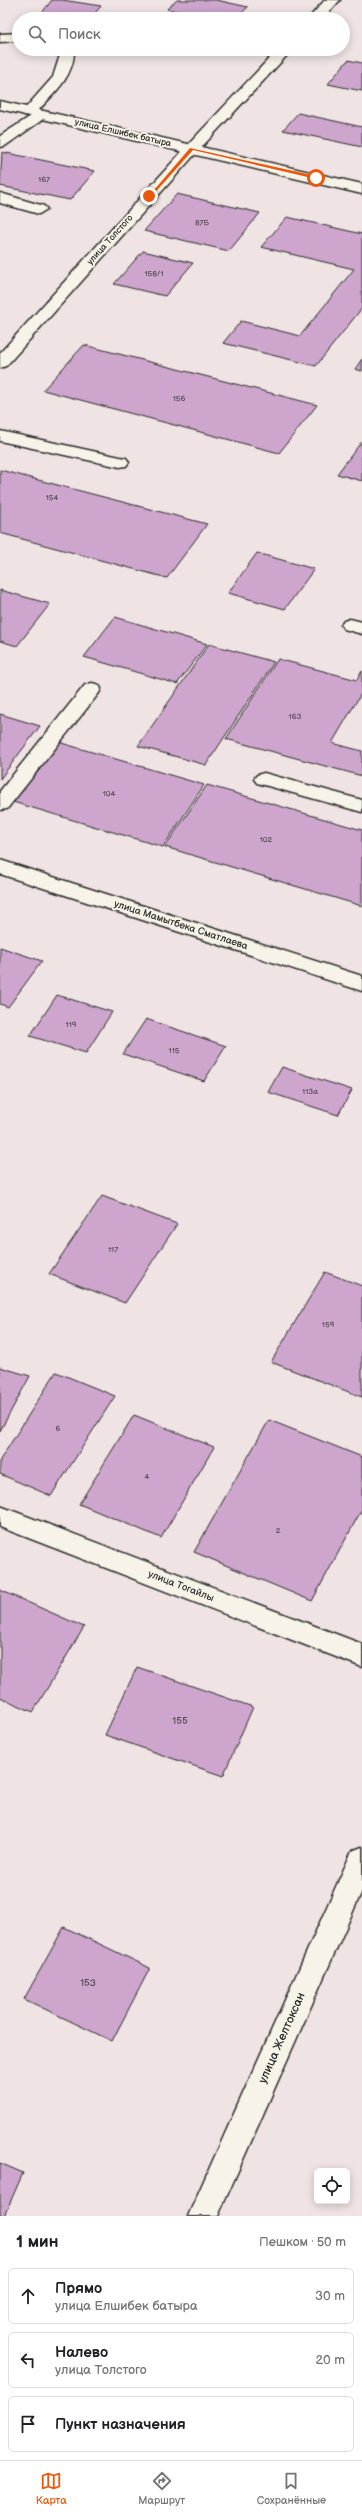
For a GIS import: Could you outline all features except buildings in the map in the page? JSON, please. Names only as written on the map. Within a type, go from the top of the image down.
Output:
[{"type":"street","points":[[322,12],[333,0]]},
{"type":"street","points":[[0,38],[12,37]]},
{"type":"street","points":[[0,143],[35,113],[63,74],[68,62],[67,56]]},
{"type":"street","name":"улица Толстого","points":[[0,363],[192,148],[279,56]]},
{"type":"street","name":"улица Елшибек батыра","points":[[1,106],[192,148],[362,189]]},
{"type":"street","points":[[0,198],[39,209]]},
{"type":"street","points":[[0,436],[120,462]]},
{"type":"street","points":[[0,804],[92,689]]},
{"type":"street","points":[[264,779],[362,806]]},
{"type":"street","name":"улица Мамытбека Сматлаева","points":[[0,867],[362,984]]},
{"type":"street","name":"улица Тогайлы","points":[[0,1516],[362,1656]]},
{"type":"street","name":"улица Желтоксан","points":[[203,2216],[362,1860]]},
{"type":"route","points":[[149,196],[192,148],[316,178]]}]
